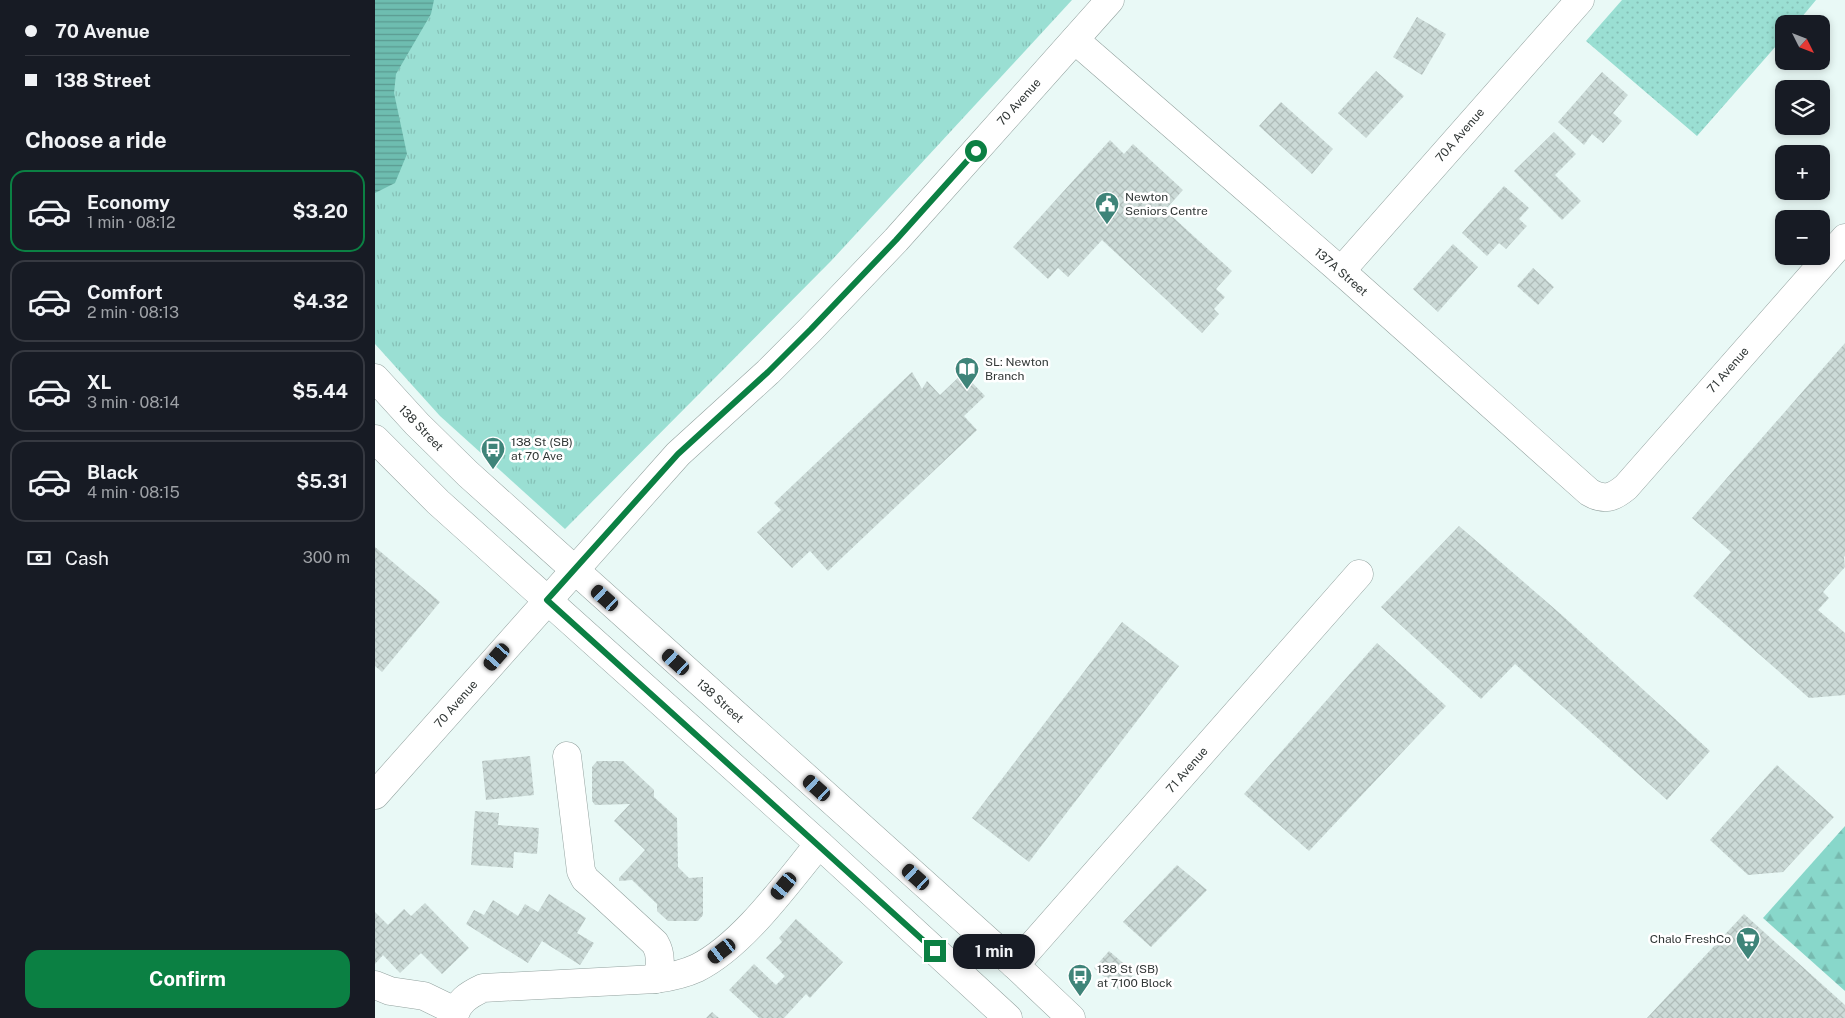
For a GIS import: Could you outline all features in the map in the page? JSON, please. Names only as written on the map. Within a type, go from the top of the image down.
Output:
[{"type":"street","name":"70 Avenue","points":[[375,795],[678,454],[779,362],[896,240],[1110,0]]},
{"type":"street","name":"70A Avenue","points":[[1341,271],[1580,0]]},
{"type":"street","name":"137A Street","points":[[1075,40],[1341,271],[1589,492],[1598,497],[1608,498]]},
{"type":"street","name":"71 Avenue","points":[[1608,498],[1616,495],[1626,487],[1845,238]]},
{"type":"street","name":"138 Street","points":[[375,378],[442,449],[574,570],[1015,965],[1071,1018]]},
{"type":"street","points":[[375,439],[439,502],[819,844],[1008,1018]]},
{"type":"street","name":"71 Avenue","points":[[1015,965],[1359,574]]},
{"type":"street","points":[[567,756],[581,871],[585,879],[655,943],[660,951],[661,960],[660,970],[656,979]]},
{"type":"street","points":[[375,986],[390,991],[425,996],[455,1015],[461,1002],[469,994],[483,988],[672,977],[696,968],[731,944],[751,925],[819,844]]},
{"type":"green space","points":[[375,0],[1072,0],[831,261],[565,529],[440,416],[375,344]]},
{"type":"green space","points":[[1622,0],[1816,0],[1804,15],[1775,15],[1775,47],[1697,136],[1586,41]]},
{"type":"green space","points":[[1845,826],[1845,991],[1763,918]]},
{"type":"shaded area","points":[[375,0],[434,0],[431,14],[396,74],[394,93],[407,154],[395,183],[375,193]]},
{"type":"building","points":[[1417,17],[1446,34],[1422,75],[1393,57]]},
{"type":"building","points":[[1376,71],[1404,96],[1366,138],[1338,113]]},
{"type":"building","points":[[1602,72],[1628,95],[1613,113],[1622,121],[1603,143],[1592,134],[1584,145],[1558,122]]},
{"type":"building","points":[[1281,102],[1333,149],[1312,174],[1259,126]]},
{"type":"building","points":[[1554,132],[1576,154],[1555,175],[1581,201],[1562,220],[1514,171]]},
{"type":"building","name":"Newton Seniors Centre","points":[[1110,140],[1124,154],[1133,144],[1183,190],[1165,210],[1232,271],[1216,289],[1225,297],[1214,309],[1219,314],[1202,333],[1102,240],[1068,277],[1058,268],[1048,279],[1013,247]]},
{"type":"building","points":[[1504,186],[1529,208],[1519,219],[1527,226],[1506,249],[1499,243],[1487,256],[1462,233]]},
{"type":"building","points":[[1453,244],[1478,267],[1438,312],[1413,289]]},
{"type":"building","points":[[1533,268],[1554,287],[1538,305],[1517,286]]},
{"type":"building","points":[[1845,343],[1845,567],[1823,592],[1829,598],[1818,610],[1845,633],[1845,695],[1809,698],[1693,596],[1731,552],[1692,518]]},
{"type":"building","points":[[912,372],[922,389],[927,381],[940,395],[963,373],[985,396],[964,416],[977,430],[828,571],[810,551],[792,568],[757,532],[781,510],[774,503]]},
{"type":"building","points":[[1459,526],[1564,617],[1710,751],[1667,800],[1515,664],[1481,699],[1381,607]]},
{"type":"building","points":[[375,547],[440,602],[382,672],[375,666]]},
{"type":"building","points":[[1122,622],[1179,666],[1029,862],[972,818]]},
{"type":"building","points":[[1377,643],[1446,706],[1309,851],[1244,794]]},
{"type":"building","points":[[530,756],[534,795],[486,800],[482,761]]},
{"type":"building","points":[[597,761],[623,761],[654,790],[654,797],[677,818],[678,867],[689,878],[703,877],[703,915],[698,921],[668,921],[657,911],[657,904],[632,880],[619,881],[619,878],[645,850],[614,821],[630,804],[595,805],[592,801],[592,767]]},
{"type":"building","points":[[1777,765],[1834,817],[1783,872],[1748,875],[1710,840]]},
{"type":"building","points":[[475,811],[499,813],[498,825],[539,828],[537,854],[514,852],[513,868],[471,865]]},
{"type":"building","points":[[1177,865],[1207,890],[1151,947],[1123,922]]},
{"type":"building","points":[[549,894],[586,918],[577,933],[594,943],[580,965],[542,941],[528,963],[466,924],[474,910],[484,915],[493,900],[518,916],[525,904],[538,912]]},
{"type":"building","points":[[425,903],[469,948],[442,974],[421,953],[400,973],[383,955],[375,964],[375,912],[388,925],[404,909],[411,916]]},
{"type":"building","name":"Chalo FreshCo","points":[[1744,914],[1845,1005],[1845,1018],[1647,1018]]},
{"type":"building","points":[[796,919],[843,962],[810,998],[806,994],[784,1018],[759,1018],[729,990],[754,964],[776,985],[785,976],[766,958],[782,942],[779,938]]},
{"type":"building","points":[[1109,951],[1135,973],[1119,990],[1094,968]]},
{"type":"building","points":[[712,1012],[719,1018],[706,1018]]},
{"type":"place","name":"Newton Seniors Centre","points":[[1107,225]]},
{"type":"place","name":"SL: Newton Branch","points":[[967,390]]},
{"type":"place","name":"138 St (SB) at 70 Ave","points":[[493,470]]},
{"type":"place","name":"Chalo FreshCo","points":[[1748,960]]},
{"type":"place","name":"138 St (SB) at 7100 Block","points":[[1080,997]]},
{"type":"route","points":[[935,951],[819,844],[547,600],[678,454],[768,372],[811,329],[896,240],[976,151]]}]
